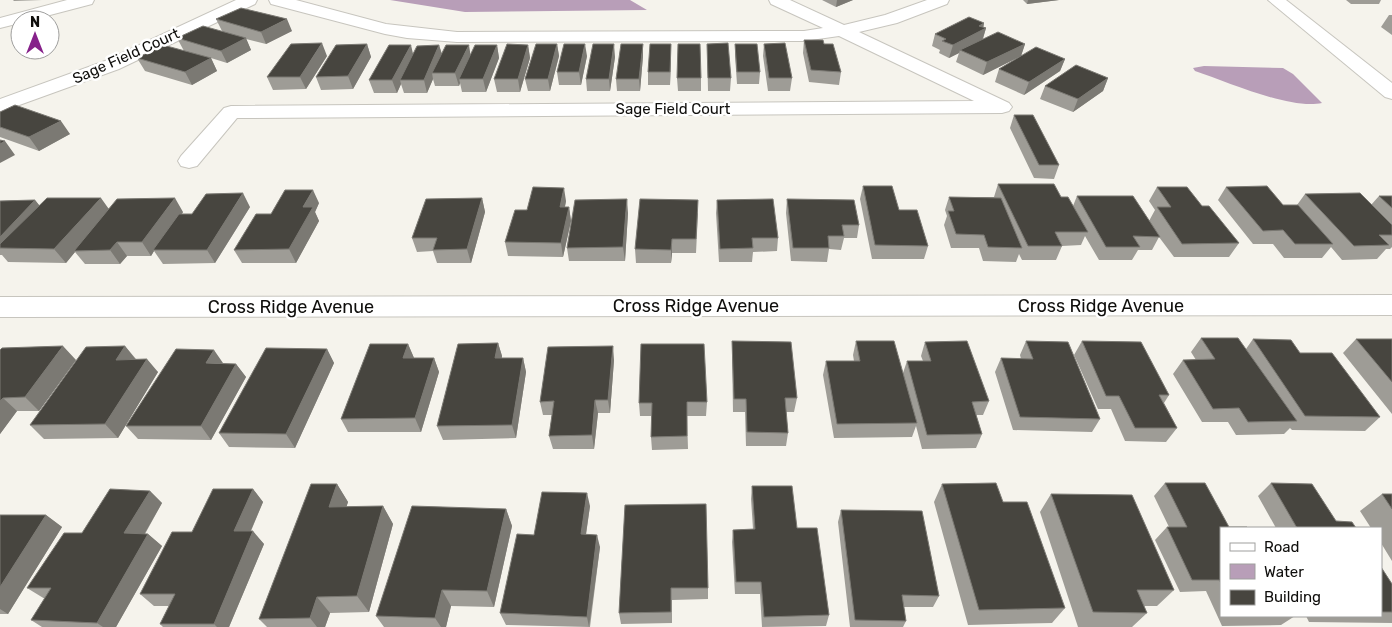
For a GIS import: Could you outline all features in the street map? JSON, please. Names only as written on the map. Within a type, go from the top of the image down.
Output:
[{"type":"street","points":[[0,23],[86,0]]},
{"type":"street","name":"Sage Field Court","points":[[0,106],[112,65],[249,0]]},
{"type":"street","name":"Sage Field Court","points":[[277,0],[385,29],[407,33],[457,37],[778,37],[843,32],[896,18],[941,0]]},
{"type":"street","name":"Sage Field Court","points":[[190,161],[231,112],[1002,107],[778,0]]},
{"type":"street","points":[[1276,0],[1392,93]]},
{"type":"street","name":"Cross Ridge Avenue","points":[[0,307],[1392,305]]},
{"type":"water","points":[[390,0],[630,0],[647,10],[465,12]]},
{"type":"water","points":[[1204,66],[1283,68],[1293,74],[1322,103],[1309,104],[1276,99],[1195,71],[1193,68]]},
{"type":"building","points":[[241,8],[287,19],[261,32],[216,19]]},
{"type":"building","points":[[969,17],[984,23],[979,26],[986,28],[953,45],[942,41],[946,39],[935,34]]},
{"type":"building","points":[[203,26],[246,38],[221,51],[177,38]]},
{"type":"building","points":[[998,32],[1025,44],[987,62],[960,50]]},
{"type":"building","points":[[804,40],[823,40],[824,44],[833,44],[841,72],[811,70]]},
{"type":"building","points":[[322,43],[300,77],[267,77],[291,44]]},
{"type":"building","points":[[728,43],[731,78],[708,78],[707,44]]},
{"type":"building","points":[[785,43],[792,78],[769,78],[764,44]]},
{"type":"building","points":[[367,44],[348,76],[316,77],[336,45]]},
{"type":"building","points":[[507,44],[528,45],[518,79],[494,79]]},
{"type":"building","points":[[536,44],[557,44],[548,79],[525,79]]},
{"type":"building","points":[[564,44],[585,44],[579,72],[557,72]]},
{"type":"building","points":[[593,44],[614,44],[609,79],[586,79]]},
{"type":"building","points":[[621,44],[643,44],[639,79],[616,79]]},
{"type":"building","points":[[650,44],[671,44],[670,72],[648,72]]},
{"type":"building","points":[[678,44],[700,44],[701,78],[677,78]]},
{"type":"building","points":[[735,44],[757,44],[760,72],[737,72]]},
{"type":"building","points":[[163,45],[211,58],[185,72],[137,58]]},
{"type":"building","points":[[389,45],[411,45],[392,80],[369,80]]},
{"type":"building","points":[[439,45],[424,80],[400,80],[417,46]]},
{"type":"building","points":[[446,45],[469,45],[455,73],[432,73]]},
{"type":"building","points":[[475,45],[497,45],[483,79],[459,79]]},
{"type":"building","points":[[1036,47],[1065,59],[1029,82],[999,69]]},
{"type":"building","points":[[1076,65],[1108,78],[1078,99],[1045,86]]},
{"type":"building","points":[[15,105],[61,121],[29,137],[0,127],[0,112]]},
{"type":"building","points":[[1014,115],[1033,115],[1059,165],[1039,165]]},
{"type":"building","points":[[998,184],[1054,184],[1061,197],[1068,197],[1088,232],[1055,232],[1062,246],[1028,246]]},
{"type":"building","points":[[863,186],[892,186],[899,210],[917,210],[928,246],[875,245]]},
{"type":"building","points":[[1267,186],[1283,205],[1298,205],[1333,244],[1295,244],[1283,230],[1263,231],[1226,187]]},
{"type":"building","points":[[533,187],[564,188],[560,207],[569,207],[561,243],[505,242],[515,210],[527,210]]},
{"type":"building","points":[[1157,187],[1187,187],[1202,206],[1209,206],[1239,243],[1182,244],[1157,207],[1171,207]]},
{"type":"building","points":[[285,190],[313,190],[303,207],[313,207],[289,249],[234,250],[256,214],[271,214]]},
{"type":"building","points":[[243,193],[207,250],[153,250],[179,214],[192,214],[206,194]]},
{"type":"building","points":[[1360,193],[1392,225],[1392,235],[1379,235],[1389,245],[1354,246],[1305,194]]},
{"type":"building","points":[[1077,196],[1133,196],[1160,237],[1133,236],[1140,247],[1106,247]]},
{"type":"building","points":[[1379,196],[1392,196],[1392,208]]},
{"type":"building","points":[[949,197],[1001,198],[1022,248],[988,247],[984,235],[956,234],[948,211],[954,211]]},
{"type":"building","points":[[47,198],[101,198],[54,249],[0,248],[0,244]]},
{"type":"building","points":[[175,198],[142,242],[117,242],[110,250],[74,251],[117,199]]},
{"type":"building","points":[[482,198],[467,249],[433,250],[437,238],[412,238],[426,199]]},
{"type":"building","points":[[627,199],[623,247],[567,248],[575,200]]},
{"type":"building","points":[[640,199],[698,200],[696,239],[672,239],[671,250],[635,249]]},
{"type":"building","points":[[773,199],[778,238],[752,238],[753,248],[720,249],[717,200]]},
{"type":"building","points":[[787,199],[854,200],[859,225],[842,225],[844,236],[828,236],[829,248],[793,248]]},
{"type":"building","points":[[35,200],[0,237],[0,201]]},
{"type":"building","points":[[1201,338],[1238,338],[1297,421],[1248,422],[1239,408],[1213,409],[1183,360],[1215,359]]},
{"type":"building","points":[[1253,339],[1291,340],[1300,353],[1332,353],[1380,417],[1305,416]]},
{"type":"building","points":[[1356,339],[1392,339],[1392,382]]},
{"type":"building","points":[[732,341],[791,342],[797,398],[785,398],[788,433],[747,432],[746,399],[734,399]]},
{"type":"building","points":[[856,341],[894,341],[917,423],[837,424],[826,361],[860,361]]},
{"type":"building","points":[[967,341],[989,401],[972,402],[982,434],[927,435],[907,361],[931,361],[925,342]]},
{"type":"building","points":[[1026,341],[1068,342],[1100,419],[1020,417],[1001,358],[1033,359]]},
{"type":"building","points":[[1082,341],[1141,342],[1169,395],[1159,395],[1177,428],[1135,428],[1119,396],[1106,396]]},
{"type":"building","points":[[498,343],[495,358],[523,358],[512,425],[437,426],[458,344]]},
{"type":"building","points":[[370,344],[408,344],[403,358],[434,358],[415,418],[341,419]]},
{"type":"building","points":[[641,344],[704,344],[707,402],[687,402],[687,436],[651,437],[652,403],[639,403]]},
{"type":"building","points":[[63,346],[25,397],[3,398],[0,401],[0,350],[2,348]]},
{"type":"building","points":[[125,346],[116,360],[147,359],[105,424],[30,425],[86,347]]},
{"type":"building","points":[[613,346],[608,400],[595,400],[592,435],[549,436],[554,401],[540,402],[548,347]]},
{"type":"building","points":[[266,348],[327,349],[286,434],[219,433]]},
{"type":"building","points":[[176,349],[214,350],[206,363],[236,364],[201,426],[126,426]]},
{"type":"building","points":[[996,483],[1003,502],[1027,502],[1065,608],[979,610],[942,484]]},
{"type":"building","points":[[1165,483],[1205,483],[1229,527],[1220,527],[1220,582],[1192,580],[1167,527],[1187,527]]},
{"type":"building","points":[[1271,483],[1312,484],[1336,521],[1352,522],[1355,527],[1296,527]]},
{"type":"building","points":[[311,484],[337,484],[329,507],[383,506],[357,596],[317,597],[310,618],[259,619]]},
{"type":"building","points":[[752,486],[792,486],[797,528],[817,528],[829,615],[764,617],[761,582],[736,582],[733,530],[755,529]]},
{"type":"building","points":[[110,489],[150,491],[124,533],[148,534],[97,623],[31,620],[51,588],[27,588],[64,533],[82,533]]},
{"type":"building","points":[[213,489],[253,489],[234,531],[253,531],[214,624],[160,624],[175,594],[140,594],[172,532],[192,532]]},
{"type":"building","points":[[542,492],[587,493],[581,534],[597,535],[587,617],[500,613],[517,534],[534,535]]},
{"type":"building","points":[[1051,494],[1132,495],[1174,590],[1137,590],[1147,613],[1093,612]]},
{"type":"building","points":[[1382,494],[1392,494],[1392,509]]},
{"type":"building","points":[[706,504],[708,588],[671,588],[671,612],[619,613],[625,505]]},
{"type":"building","points":[[412,506],[506,509],[487,591],[442,590],[435,618],[376,616]]},
{"type":"building","points":[[841,510],[922,511],[939,596],[902,595],[906,621],[855,620]]},
{"type":"building","points":[[0,515],[46,515],[0,587]]},
{"type":"building","points":[[1382,569],[1392,584],[1392,612],[1382,612]]}]
